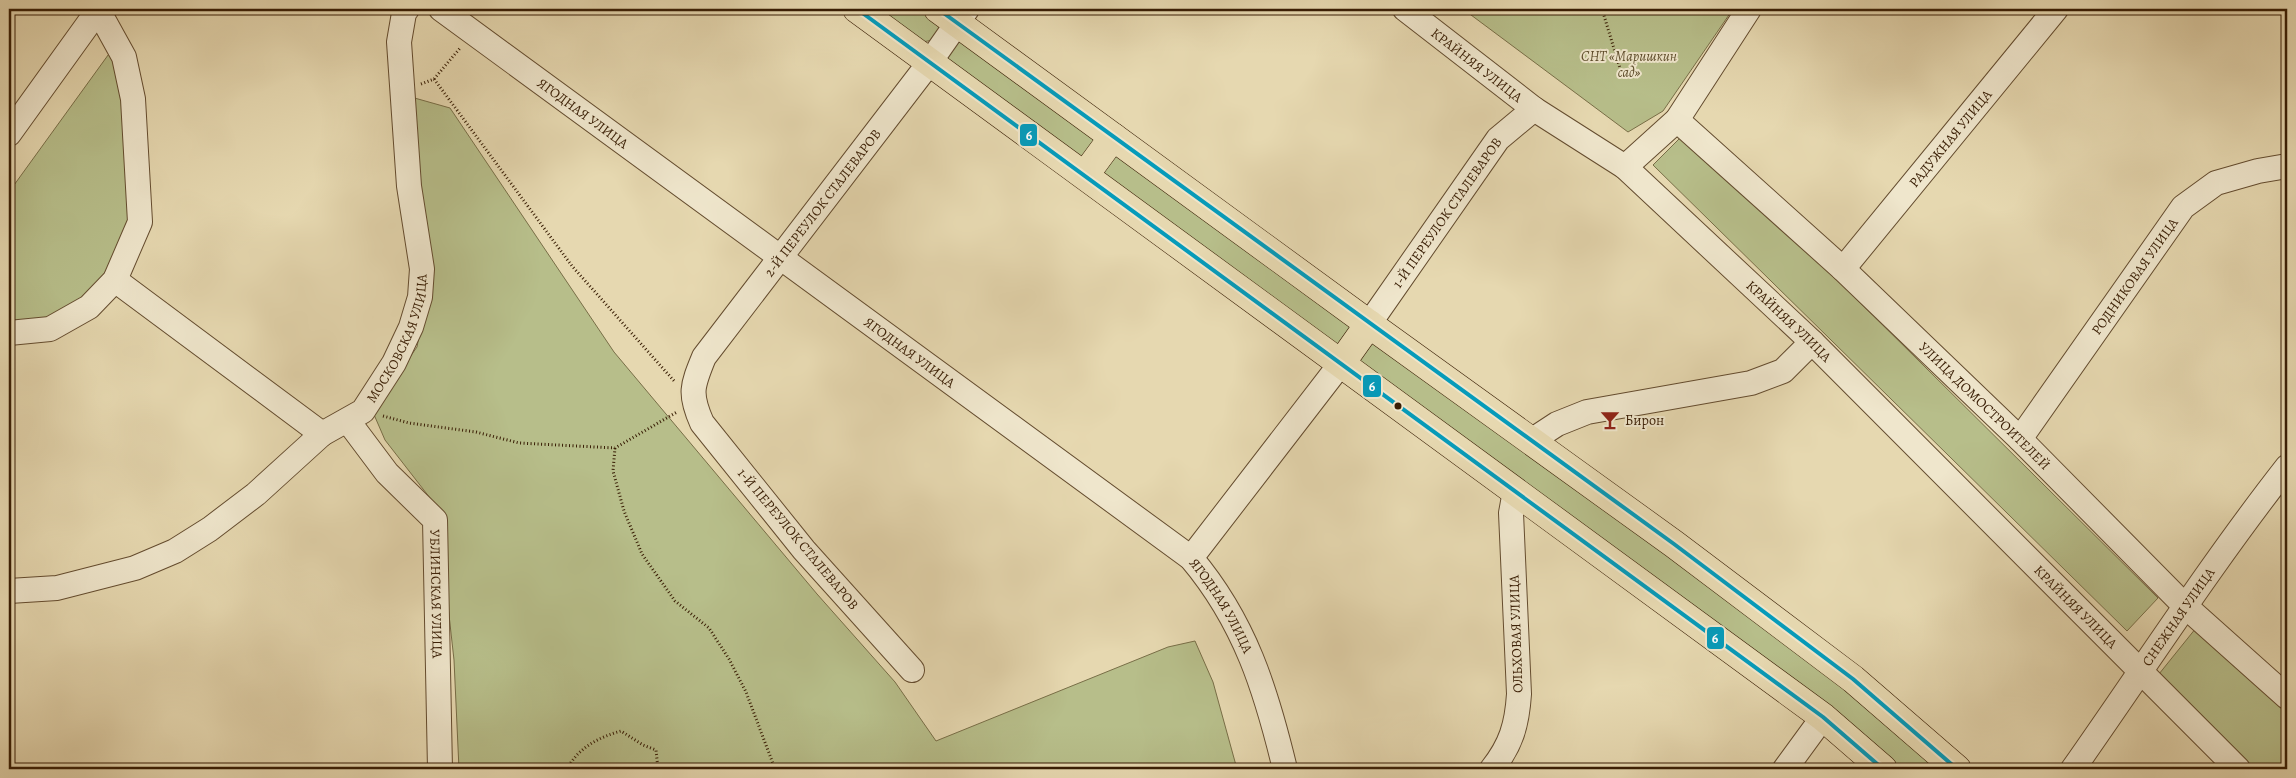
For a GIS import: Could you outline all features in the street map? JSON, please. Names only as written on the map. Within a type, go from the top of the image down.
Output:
[{"type":"main road","points":[[857,9],[1342,362],[1823,717],[1883,769]]},
{"type":"main road","points":[[954,13],[1114,137],[1674,544],[1853,679],[1957,769]]},
{"type":"main road","points":[[1085,175],[1114,137]]},
{"type":"main road","points":[[1342,362],[1369,324]]},
{"type":"street","points":[[9,134],[99,9],[124,57],[133,100],[140,222],[115,280],[89,307],[50,330],[9,333]]},
{"type":"street","name":"МОСКОВСКАЯ УЛИЦА","points":[[356,416],[394,363],[411,327],[420,298],[422,268],[409,186],[404,90],[399,42],[404,13],[407,9]]},
{"type":"street","name":"ЯГОДНАЯ УЛИЦА","points":[[441,9],[1191,558],[1212,583],[1249,650],[1270,706],[1285,769]]},
{"type":"street","name":"КРАЙНЯЯ УЛИЦА","points":[[1404,9],[1534,109],[1624,167],[1812,342],[2238,769]]},
{"type":"street","points":[[1624,167],[1677,120],[1748,9]]},
{"type":"street","name":"РАДУЖНАЯ УЛИЦА","points":[[1843,269],[2056,9]]},
{"type":"street","name":"2-Й ПЕРЕУЛОК СТАЛЕВАРОВ","points":[[693,402],[694,380],[704,357],[930,62],[954,13]]},
{"type":"street","name":"1-Й ПЕРЕУЛОК СТАЛЕВАРОВ","points":[[1369,324],[1498,139],[1534,109]]},
{"type":"street","name":"УЛИЦА ДОМОСТРОИТЕЛЕЙ","points":[[1677,120],[1843,269],[2020,439],[2184,605],[2287,697]]},
{"type":"street","name":"РОДНИКОВАЯ УЛИЦА","points":[[2020,439],[2183,206],[2216,183],[2258,171],[2287,166]]},
{"type":"street","points":[[115,280],[322,434]]},
{"type":"street","points":[[1531,441],[1556,424],[1587,412],[1751,383],[1783,371],[1812,342]]},
{"type":"street","points":[[1191,558],[1342,362]]},
{"type":"street","name":"1-Й ПЕРЕУЛОК СТАЛЕВАРОВ","points":[[693,402],[702,423],[804,550],[912,670]]},
{"type":"street","points":[[9,591],[56,588],[135,568],[174,551],[210,529],[256,494],[322,434],[356,416]]},
{"type":"street","name":"УБЛИНСКАЯ УЛИЦА","points":[[356,416],[387,473],[435,520],[440,769]]},
{"type":"street","name":"СНЕЖНАЯ УЛИЦА","points":[[2073,769],[2141,672],[2184,605],[2244,522],[2287,467]]},
{"type":"street","name":"ОЛЬХОВАЯ УЛИЦА","points":[[1492,769],[1505,753],[1518,720],[1519,694],[1511,513],[1513,502],[1518,492]]},
{"type":"street","points":[[1785,769],[1823,717]]},
{"type":"path","points":[[1602,9],[1622,75]]},
{"type":"path","points":[[404,90],[434,79],[473,34]]},
{"type":"path","points":[[356,416],[476,432],[519,443],[615,448],[693,402],[572,266],[434,79]]},
{"type":"path","points":[[615,448],[613,471],[624,511],[642,554],[675,601],[709,628],[729,659],[746,692],[775,769]]},
{"type":"path","points":[[567,769],[583,749],[604,736],[621,731],[643,745],[656,750],[658,769]]},
{"type":"green space","points":[[870,9],[927,9],[937,16],[941,29],[933,40],[917,43]]},
{"type":"green space","name":"СНТ «Маришкин сад»","points":[[1463,9],[1733,9],[1663,111],[1628,132]]},
{"type":"green space","points":[[952,38],[970,41],[1100,137],[1088,161],[949,67],[944,52]]},
{"type":"green space","points":[[111,51],[119,57],[132,225],[119,260],[68,316],[9,326],[9,192]]},
{"type":"green space","points":[[411,97],[450,108],[614,352],[817,594],[895,682],[936,741],[1168,647],[1195,641],[1213,682],[1237,769],[459,769],[454,660],[437,507],[385,440],[372,410],[417,347],[429,282]]},
{"type":"green space","points":[[1687,131],[2158,598],[2127,631],[1653,165]]},
{"type":"green space","points":[[1117,149],[1347,318],[1352,330],[1346,343],[1330,344],[1098,176]]},
{"type":"green space","points":[[1373,341],[1781,632],[1943,769],[1897,769],[1833,712],[1359,361]]},
{"type":"green space","points":[[2196,628],[2287,712],[2287,769],[2253,769],[2159,674]]},
{"type":"transit line","name":"6","points":[[857,9],[1823,717],[1883,769]]},
{"type":"transit line","name":"6","points":[[938,9],[1674,544],[1853,679],[1957,769]]},
{"type":"place","name":"Бирон","points":[[1610,420]]}]
